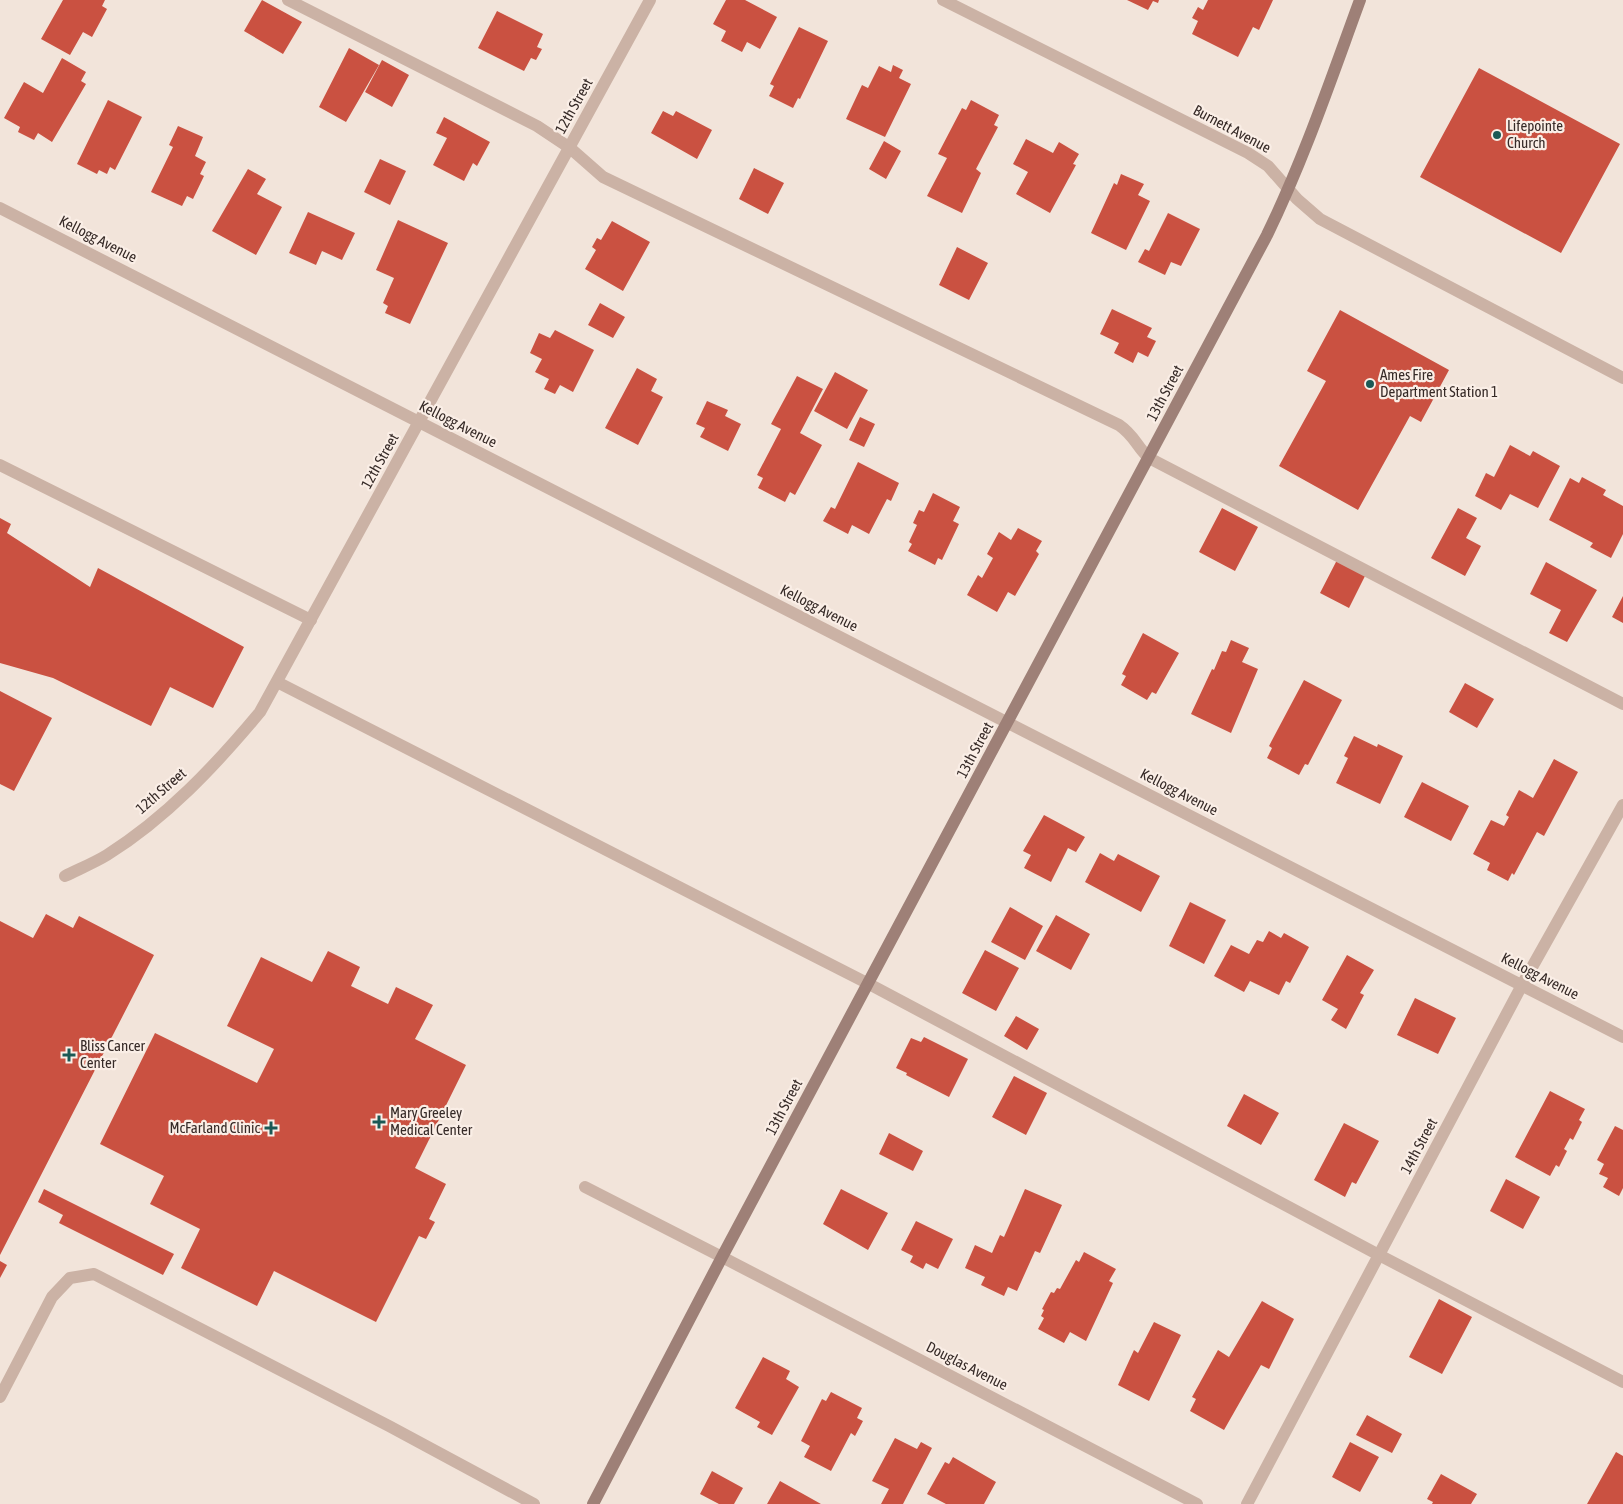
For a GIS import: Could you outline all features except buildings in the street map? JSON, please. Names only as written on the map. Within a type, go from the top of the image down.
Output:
[{"type":"main road","name":"13th Street","points":[[593,1504],[722,1257],[1149,458],[1289,190],[1360,0]]},
{"type":"street","points":[[288,0],[537,126],[570,148],[603,177],[1119,424],[1132,434],[1141,451],[1149,458],[1623,704]]},
{"type":"street","name":"12th Street","points":[[66,876],[106,855],[177,802],[230,748],[254,719],[311,620],[650,0]]},
{"type":"street","name":"Burnett Avenue","points":[[943,0],[1248,153],[1268,166],[1289,190],[1320,219],[1623,378]]},
{"type":"street","name":"Kellogg Avenue","points":[[0,208],[1623,1037]]},
{"type":"street","points":[[0,465],[311,620]]},
{"type":"street","points":[[276,682],[869,984],[1379,1255],[1623,1382]]},
{"type":"street","name":"14th Street","points":[[1248,1504],[1522,985],[1623,805]]},
{"type":"street","name":"Douglas Avenue","points":[[584,1187],[1197,1504]]},
{"type":"street","points":[[0,1397],[52,1297],[70,1278],[94,1274],[398,1430],[534,1504]]},
{"type":"place","name":"Lifepointe Church","points":[[1497,135]]},
{"type":"place","name":"Ames Fire Department Station 1","points":[[1370,384]]},
{"type":"place","name":"Bliss Cancer Center","points":[[69,1055]]},
{"type":"place","name":"Mary Greeley Medical Center","points":[[379,1122]]},
{"type":"place","name":"McFarland Clinic","points":[[271,1128]]}]
